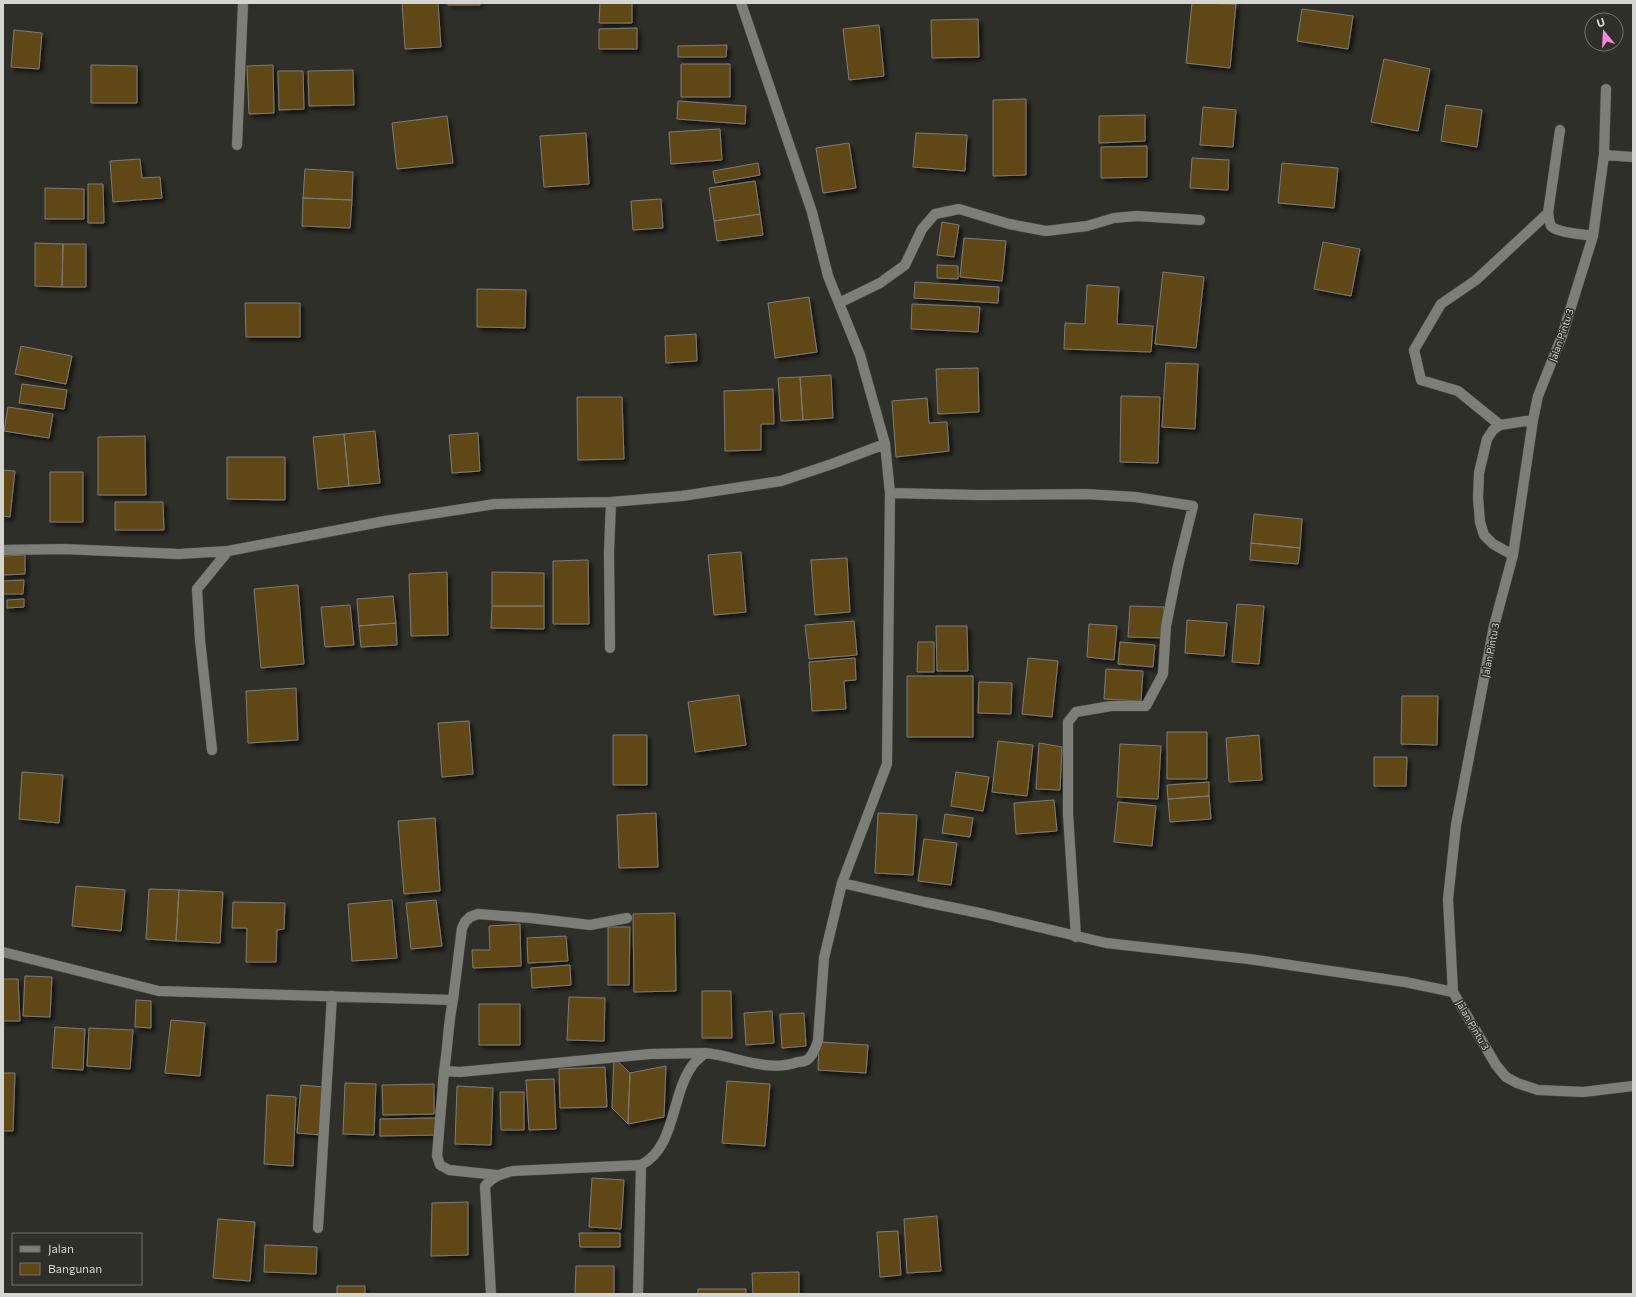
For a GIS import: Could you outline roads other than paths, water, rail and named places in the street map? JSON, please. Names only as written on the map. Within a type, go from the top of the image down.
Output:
[{"type":"street","points":[[237,145],[243,3]]},
{"type":"street","points":[[444,1071],[460,1072],[650,1054],[705,1053],[719,1054],[767,1067],[787,1066],[808,1059],[814,1052],[818,1041],[824,958],[842,883],[887,764],[890,493],[886,444],[860,355],[828,276],[812,212],[741,3]]},
{"type":"street","name":"Jalan Pintu 3","points":[[1606,89],[1604,155],[1593,236],[1562,336],[1538,396],[1533,420],[1513,556],[1494,626],[1453,845],[1448,899],[1453,992],[1496,1066],[1506,1077],[1517,1083],[1538,1090],[1583,1092],[1633,1086]]},
{"type":"street","points":[[1560,130],[1548,213],[1552,227],[1559,230],[1593,236]]},
{"type":"street","points":[[1604,155],[1633,157]]},
{"type":"street","points":[[839,303],[880,282],[905,265],[922,228],[935,214],[958,209],[1009,224],[1046,232],[1087,226],[1114,218],[1137,216],[1200,220]]},
{"type":"street","points":[[1500,425],[1458,391],[1421,380],[1414,350],[1441,304],[1476,280],[1548,213]]},
{"type":"street","points":[[1513,556],[1493,544],[1484,535],[1480,522],[1478,498],[1479,473],[1487,439],[1493,430],[1500,425],[1533,420]]},
{"type":"street","points":[[3,550],[64,549],[179,554],[228,551],[385,521],[495,504],[611,502],[682,496],[782,481],[886,444]]},
{"type":"street","points":[[890,493],[978,495],[1086,494],[1135,497],[1193,506],[1178,566],[1166,626],[1163,674],[1146,706],[1111,706],[1076,712],[1068,722],[1068,814],[1076,937]]},
{"type":"street","points":[[610,648],[609,552],[611,502]]},
{"type":"street","points":[[212,750],[200,640],[197,589],[228,551]]},
{"type":"street","points":[[842,883],[1008,919],[1076,937],[1106,943],[1248,959],[1405,982],[1453,992]]},
{"type":"street","points":[[627,918],[590,925],[478,914],[470,917],[465,922],[462,928],[453,1000],[449,1019],[447,1056],[444,1071],[437,1156],[440,1165],[449,1170],[497,1175],[513,1171],[641,1165],[661,1148],[685,1078],[692,1066],[705,1053]]},
{"type":"street","points":[[3,952],[159,991],[453,1000]]},
{"type":"street","points":[[318,1228],[332,996]]},
{"type":"street","points":[[638,1294],[641,1165]]},
{"type":"street","points":[[491,1294],[485,1186],[497,1175]]}]
